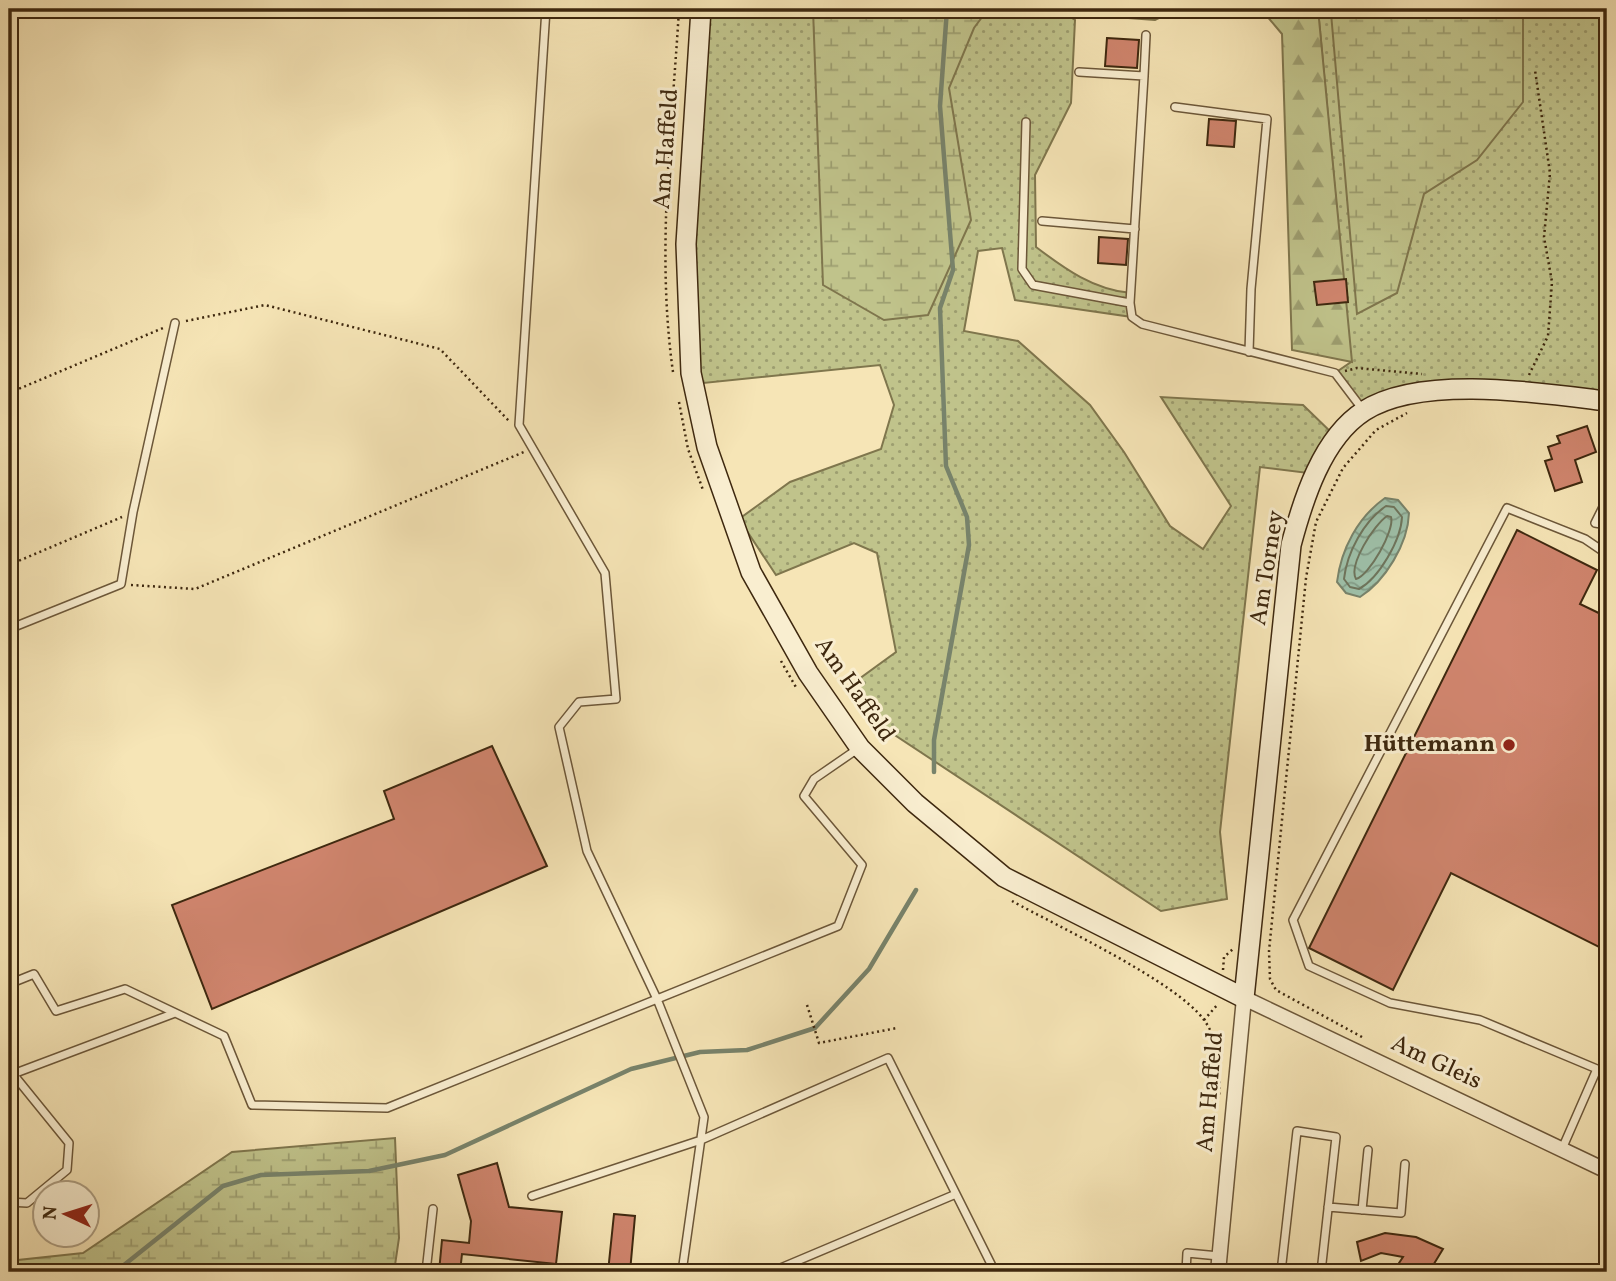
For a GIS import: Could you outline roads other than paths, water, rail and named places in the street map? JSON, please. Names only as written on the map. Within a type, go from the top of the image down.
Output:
[{"type":"street","name":"Am Haffeld","points":[[701,9],[686,244],[686,305],[691,373],[706,447],[751,572],[808,673],[860,748],[915,803],[1004,877],[1244,998],[1218,1272]]},
{"type":"street","name":"Am Torney","points":[[1244,998],[1291,545],[1315,474],[1337,438],[1363,411],[1402,395],[1457,389],[1607,401]]},
{"type":"street","name":"Am Gleis","points":[[1244,998],[1607,1171]]},
{"type":"lane","points":[[547,9],[519,425],[535,448],[605,573],[616,699],[579,702],[559,727],[587,851],[657,999],[704,1117],[682,1272]]},
{"type":"lane","points":[[1146,35],[1130,303],[1132,317],[1142,324],[1335,373],[1363,411]]},
{"type":"lane","points":[[1079,72],[1144,76]]},
{"type":"lane","points":[[1174,107],[1267,119],[1251,289],[1249,352]]},
{"type":"lane","points":[[1026,122],[1022,269],[1033,285],[1130,303]]},
{"type":"lane","points":[[1042,221],[1135,229]]},
{"type":"lane","points":[[9,629],[121,584],[133,512],[175,323]]},
{"type":"lane","points":[[1586,539],[1607,499]]},
{"type":"lane","points":[[1607,554],[1586,539],[1507,508],[1293,920],[1309,966],[1390,1003],[1480,1020],[1607,1074]]},
{"type":"lane","points":[[1595,523],[1607,525]]},
{"type":"lane","points":[[9,984],[34,974],[56,1011],[125,989],[224,1037],[252,1105],[387,1108],[838,926],[862,865],[804,796],[814,779],[860,748]]},
{"type":"lane","points":[[9,1202],[27,1203],[67,1170],[69,1143],[13,1074],[175,1013]]},
{"type":"lane","points":[[532,1196],[701,1140],[888,1058],[995,1272]]},
{"type":"lane","points":[[1562,1149],[1597,1069]]},
{"type":"lane","points":[[1281,1272],[1297,1131],[1336,1137],[1321,1272]]},
{"type":"lane","points":[[1362,1210],[1368,1150]]},
{"type":"lane","points":[[1328,1207],[1401,1213],[1405,1164]]},
{"type":"lane","points":[[771,1272],[956,1194]]},
{"type":"lane","points":[[426,1272],[433,1209]]},
{"type":"lane","points":[[1186,1272],[1187,1253],[1220,1256]]},
{"type":"water","points":[[1385,498],[1398,500],[1409,513],[1400,549],[1386,572],[1369,590],[1360,597],[1346,593],[1337,582],[1342,558],[1359,524]]},
{"type":"waterway","points":[[934,772],[934,740],[969,545],[967,517],[946,466],[940,308],[953,270],[940,106],[947,9]]},
{"type":"waterway","points":[[108,1272],[119,1269],[223,1186],[261,1175],[369,1171],[445,1155],[631,1069],[700,1052],[747,1050],[815,1028],[869,969],[916,890]]},
{"type":"place","name":"Hüttemann","points":[[1509,745]]}]
